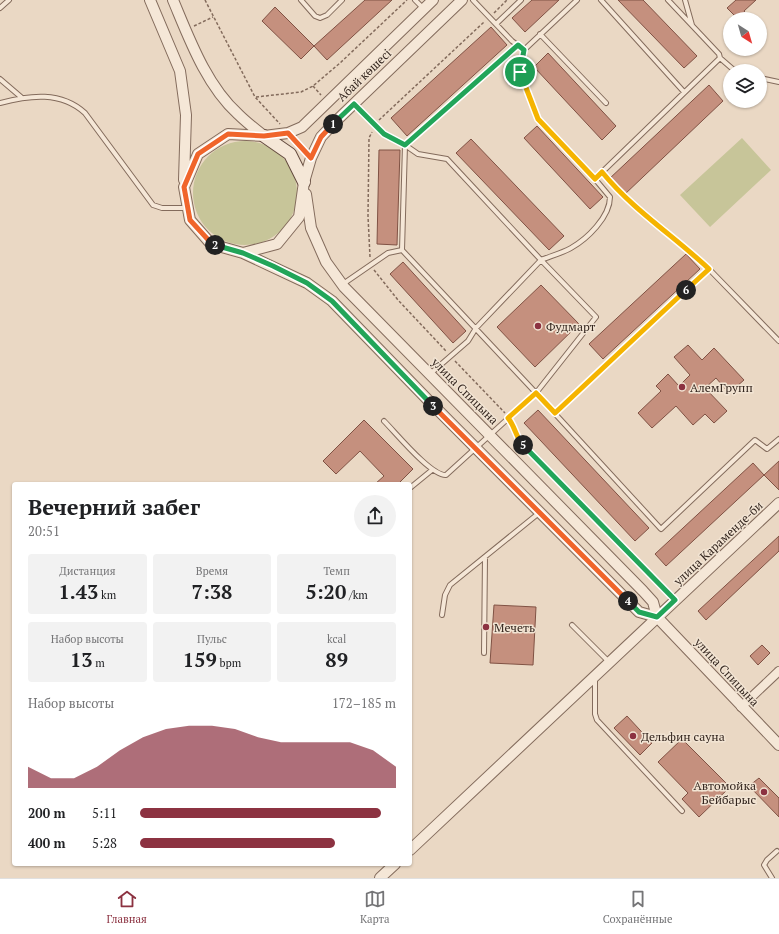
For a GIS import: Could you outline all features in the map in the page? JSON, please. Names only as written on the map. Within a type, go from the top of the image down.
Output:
[{"type":"main road","points":[[264,136],[290,154],[304,182]]},
{"type":"street","points":[[150,0],[180,71],[186,115],[184,187],[190,220],[212,244],[243,253],[277,244],[299,217],[304,182]]},
{"type":"street","points":[[172,0],[200,63],[214,85],[237,113],[264,136]]},
{"type":"street","name":"Абай көшесі","points":[[264,136],[288,133],[302,127],[433,0]]},
{"type":"street","name":"Абай көшесі","points":[[304,182],[311,158],[321,137],[462,0]]},
{"type":"street","points":[[184,187],[198,154],[228,134],[264,136]]},
{"type":"street","name":"улица Спицына","points":[[304,182],[311,228],[326,262],[342,284],[643,591],[653,602],[657,617],[741,707],[779,744]]},
{"type":"street","name":"улица Спицына","points":[[243,253],[307,283],[332,301],[475,448],[639,612],[657,617]]},
{"type":"street","name":"улица Караменде-би","points":[[412,848],[779,503]]},
{"type":"street","points":[[741,707],[779,671]]},
{"type":"street","points":[[380,878],[393,866]]},
{"type":"lane","points":[[0,8],[9,0]]},
{"type":"lane","points":[[301,0],[315,16],[320,18],[327,15],[342,0]]},
{"type":"lane","points":[[415,0],[424,9]]},
{"type":"lane","points":[[473,0],[524,50]]},
{"type":"lane","points":[[496,24],[521,0]]},
{"type":"lane","points":[[430,374],[468,341],[476,328],[541,260],[571,248],[593,230],[607,210],[610,197],[538,119],[520,72],[524,50],[577,0]]},
{"type":"lane","points":[[601,0],[684,92]]},
{"type":"lane","points":[[668,0],[727,64]]},
{"type":"lane","points":[[685,0],[692,26]]},
{"type":"lane","points":[[540,34],[606,103]]},
{"type":"lane","points":[[518,45],[405,145],[402,250],[555,413],[661,529],[756,440],[767,449],[779,439]]},
{"type":"lane","points":[[595,179],[720,58]]},
{"type":"lane","points":[[0,79],[21,97]]},
{"type":"lane","points":[[767,79],[779,82]]},
{"type":"lane","points":[[0,103],[21,97],[57,97],[76,106],[85,114],[153,205],[162,208],[187,208]]},
{"type":"lane","points":[[0,100],[6,101]]},
{"type":"lane","points":[[354,104],[384,134],[418,154],[447,159],[596,317],[536,393],[446,475],[432,470],[384,421]]},
{"type":"lane","points":[[342,284],[388,253],[402,250]]},
{"type":"lane","points":[[555,413],[709,269],[779,341]]},
{"type":"lane","points":[[412,486],[432,470]]},
{"type":"lane","points":[[442,615],[445,595],[450,585],[540,513]]},
{"type":"lane","points":[[484,653],[485,557]]},
{"type":"lane","points":[[572,625],[609,662]]},
{"type":"lane","points":[[595,676],[595,714],[597,720],[682,811]]},
{"type":"lane","points":[[772,878],[764,865],[767,860],[778,851]]},
{"type":"path","points":[[205,0],[255,97],[311,158]]},
{"type":"path","points":[[255,97],[301,92],[313,86],[340,63],[407,0]]},
{"type":"path","points":[[507,0],[374,124],[369,138],[368,216],[370,264],[398,300],[514,425],[519,442],[675,600]]},
{"type":"path","points":[[185,30],[213,18]]},
{"type":"path","points":[[602,172],[619,193],[709,269]]},
{"type":"shaded area","points":[[742,138],[771,170],[710,227],[680,195]]},
{"type":"shaded area","points":[[245,141],[265,145],[274,150],[288,164],[293,173],[297,193],[293,213],[288,222],[274,236],[265,241],[245,245],[225,241],[216,236],[202,222],[197,213],[193,193],[197,173],[202,164],[216,150],[225,145]]},
{"type":"building","points":[[365,0],[392,0],[327,60],[314,46]]},
{"type":"building","points":[[532,0],[559,0],[525,32],[512,18]]},
{"type":"building","points":[[618,0],[643,0],[697,56],[684,68]]},
{"type":"building","points":[[736,0],[756,0],[744,11],[745,12],[731,12],[727,8]]},
{"type":"building","points":[[275,7],[314,46],[301,59],[262,21]]},
{"type":"building","points":[[491,27],[507,45],[407,136],[391,118]]},
{"type":"building","points":[[548,53],[616,126],[602,140],[534,67]]},
{"type":"building","points":[[709,85],[723,101],[624,195],[609,179]]},
{"type":"building","points":[[537,126],[603,197],[590,209],[524,138]]},
{"type":"building","points":[[471,139],[564,236],[549,250],[456,153]]},
{"type":"building","points":[[379,150],[400,150],[397,245],[377,244]]},
{"type":"building","points":[[686,254],[700,269],[603,359],[589,344]]},
{"type":"building","points":[[403,262],[466,331],[453,343],[390,274]]},
{"type":"building","name":"Фудмарт","points":[[541,285],[579,324],[535,367],[497,327]]},
{"type":"building","name":"АлемГрупп","points":[[688,345],[702,360],[714,348],[744,380],[729,393],[716,378],[705,388],[727,411],[714,423],[705,414],[693,425],[676,406],[652,428],[638,413],[661,391],[656,386],[668,374],[679,386],[690,375],[674,357]]},
{"type":"building","points":[[538,410],[649,528],[635,541],[524,423]]},
{"type":"building","points":[[364,420],[413,469],[400,482],[377,482],[384,476],[360,451],[336,474],[323,461]]},
{"type":"building","points":[[779,461],[779,490],[764,475]]},
{"type":"building","points":[[753,463],[764,475],[666,566],[655,554]]},
{"type":"building","points":[[779,536],[779,551],[706,620],[698,611]]},
{"type":"building","points":[[494,605],[536,607],[533,665],[490,663]]},
{"type":"building","points":[[762,645],[770,653],[758,665],[750,656]]},
{"type":"building","name":"Дельфин сауна","points":[[627,716],[652,743],[640,755],[614,728]]},
{"type":"building","points":[[682,739],[730,787],[699,817],[682,799],[688,793],[658,762]]},
{"type":"building","name":"Автомойка Бейбарыс","points":[[759,778],[779,798],[779,817],[749,786]]},
{"type":"place","name":"Фудмарт","points":[[538,326]]},
{"type":"place","name":"АлемГрупп","points":[[682,387]]},
{"type":"place","name":"Мечеть","points":[[486,627]]},
{"type":"place","name":"Дельфин сауна","points":[[633,736]]},
{"type":"place","name":"Автомойка Бейбарыс","points":[[764,792]]},
{"type":"route","points":[[518,45],[524,50],[520,72],[527,94],[538,119],[595,179],[602,172],[619,193],[709,269],[555,413],[536,393],[508,418],[514,425],[519,442],[675,600],[657,617],[639,612],[427,399],[332,301],[307,283],[273,266],[243,253],[212,244],[190,220],[184,187],[198,154],[228,134],[264,136],[288,133],[311,158],[321,137],[354,104],[384,134],[405,145],[518,45]]}]
